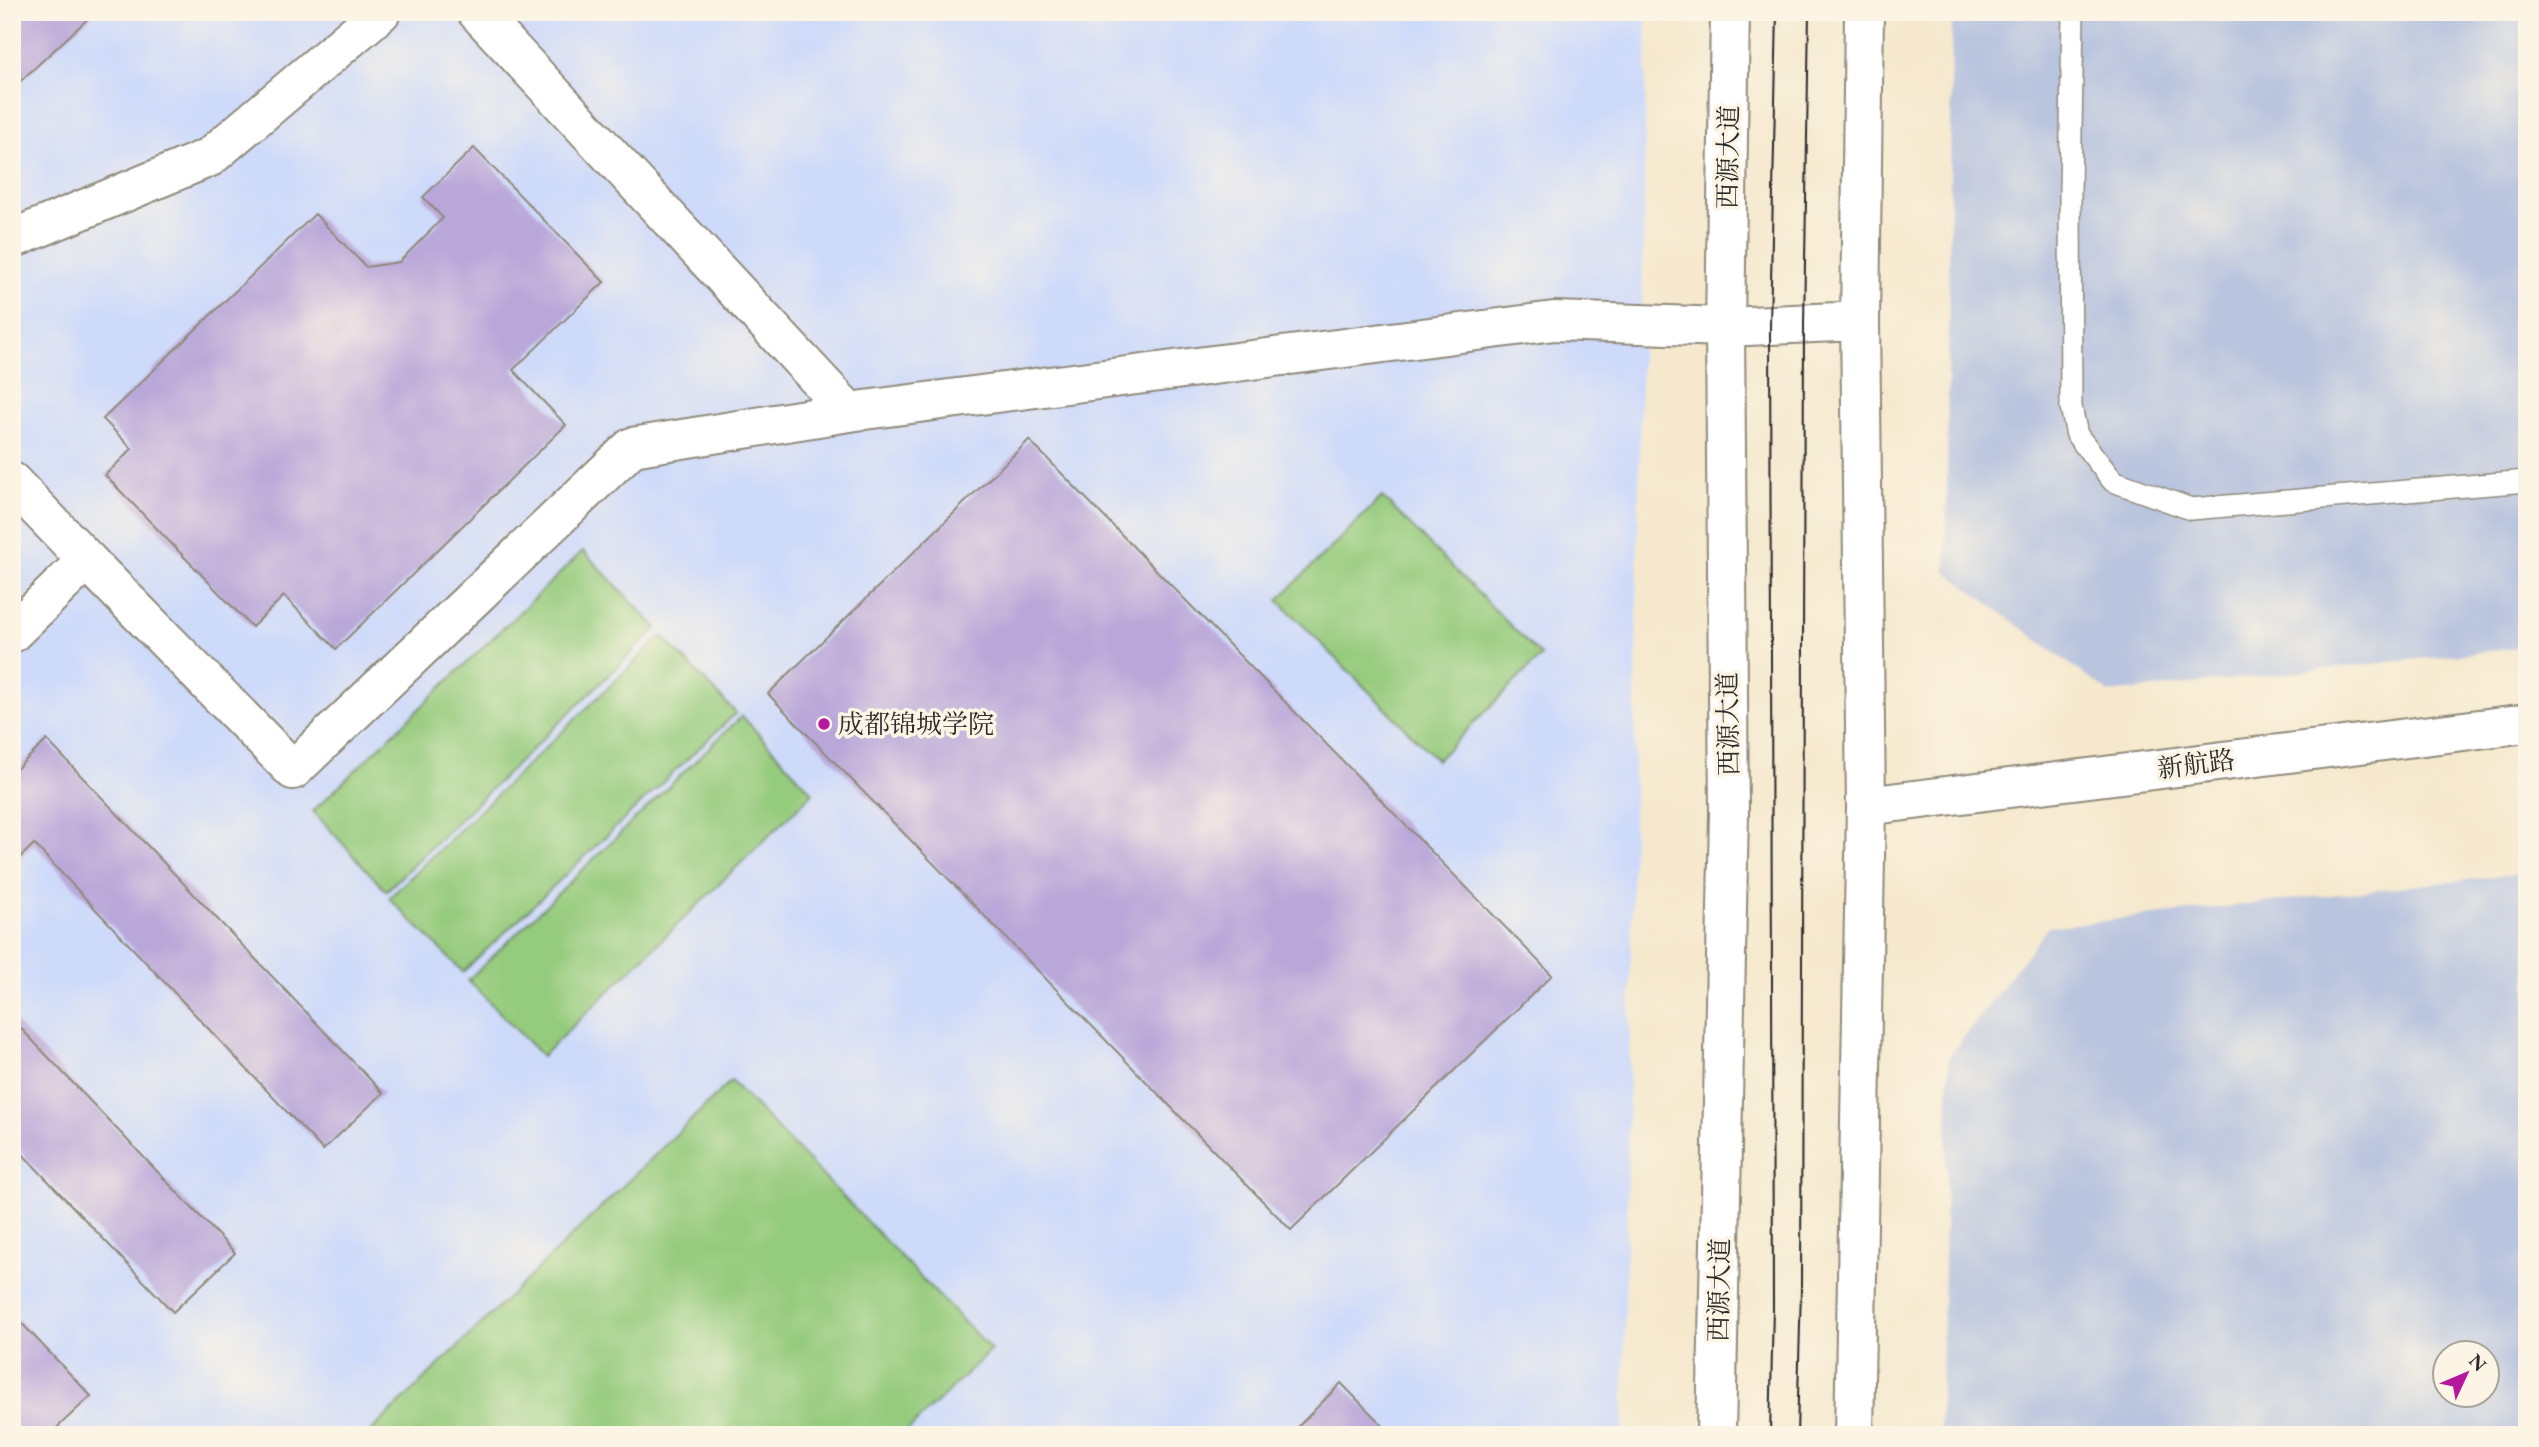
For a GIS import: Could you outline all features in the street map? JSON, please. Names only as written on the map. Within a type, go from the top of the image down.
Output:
[{"type":"street","points":[[12,239],[209,158],[381,12]]},
{"type":"street","points":[[477,12],[849,412]]},
{"type":"street","name":"西源大道","points":[[1716,1435],[1729,813],[1724,327],[1730,12]]},
{"type":"street","points":[[1854,1435],[1866,806],[1860,321],[1864,12]]},
{"type":"street","points":[[12,482],[293,770],[632,447],[849,412],[1554,321],[1724,327],[1860,321]]},
{"type":"street","points":[[12,633],[87,559]]},
{"type":"street","name":"新航路","points":[[1866,806],[2527,723]]},
{"type":"lane","points":[[2073,12],[2071,407],[2077,435],[2113,481],[2191,509],[2527,481]]},
{"type":"shaded area","name":"成都锦城学院","points":[[12,12],[1647,12],[1623,1435],[12,1435]]},
{"type":"shaded area","points":[[1952,12],[2527,12],[2527,647],[2109,693],[1946,572]]},
{"type":"shaded area","points":[[2527,873],[2527,1435],[1940,1435],[1949,1057],[2048,927]]},
{"type":"green space","points":[[1382,497],[1541,656],[1437,760],[1278,600]]},
{"type":"green space","points":[[583,551],[657,628],[386,891],[313,811]]},
{"type":"green space","points":[[662,636],[736,713],[463,972],[389,898]]},
{"type":"green space","points":[[742,716],[813,793],[542,1056],[468,980]]},
{"type":"green space","points":[[731,1081],[991,1350],[903,1435],[367,1435]]},
{"type":"building","points":[[12,12],[95,12],[12,89]]},
{"type":"building","points":[[474,148],[604,282],[513,370],[566,425],[336,649],[284,596],[252,627],[105,475],[132,449],[103,419],[315,214],[366,267],[399,262],[443,218],[423,197]]},
{"type":"building","points":[[1029,440],[1552,975],[1291,1230],[768,694]]},
{"type":"building","points":[[47,740],[383,1093],[323,1150],[34,844],[12,865],[12,773]]},
{"type":"building","points":[[12,1019],[235,1253],[173,1312],[12,1143]]},
{"type":"building","points":[[12,1313],[91,1396],[49,1435],[16,1435],[12,1431]]},
{"type":"building","points":[[1341,1383],[1392,1435],[1290,1435]]},
{"type":"tram line","points":[[1770,1435],[1773,1308],[1770,326],[1777,12]]},
{"type":"tram line","points":[[1797,1435],[1801,1288],[1804,325],[1809,12]]},
{"type":"place","name":"成都锦城学院","points":[[824,724]]}]
